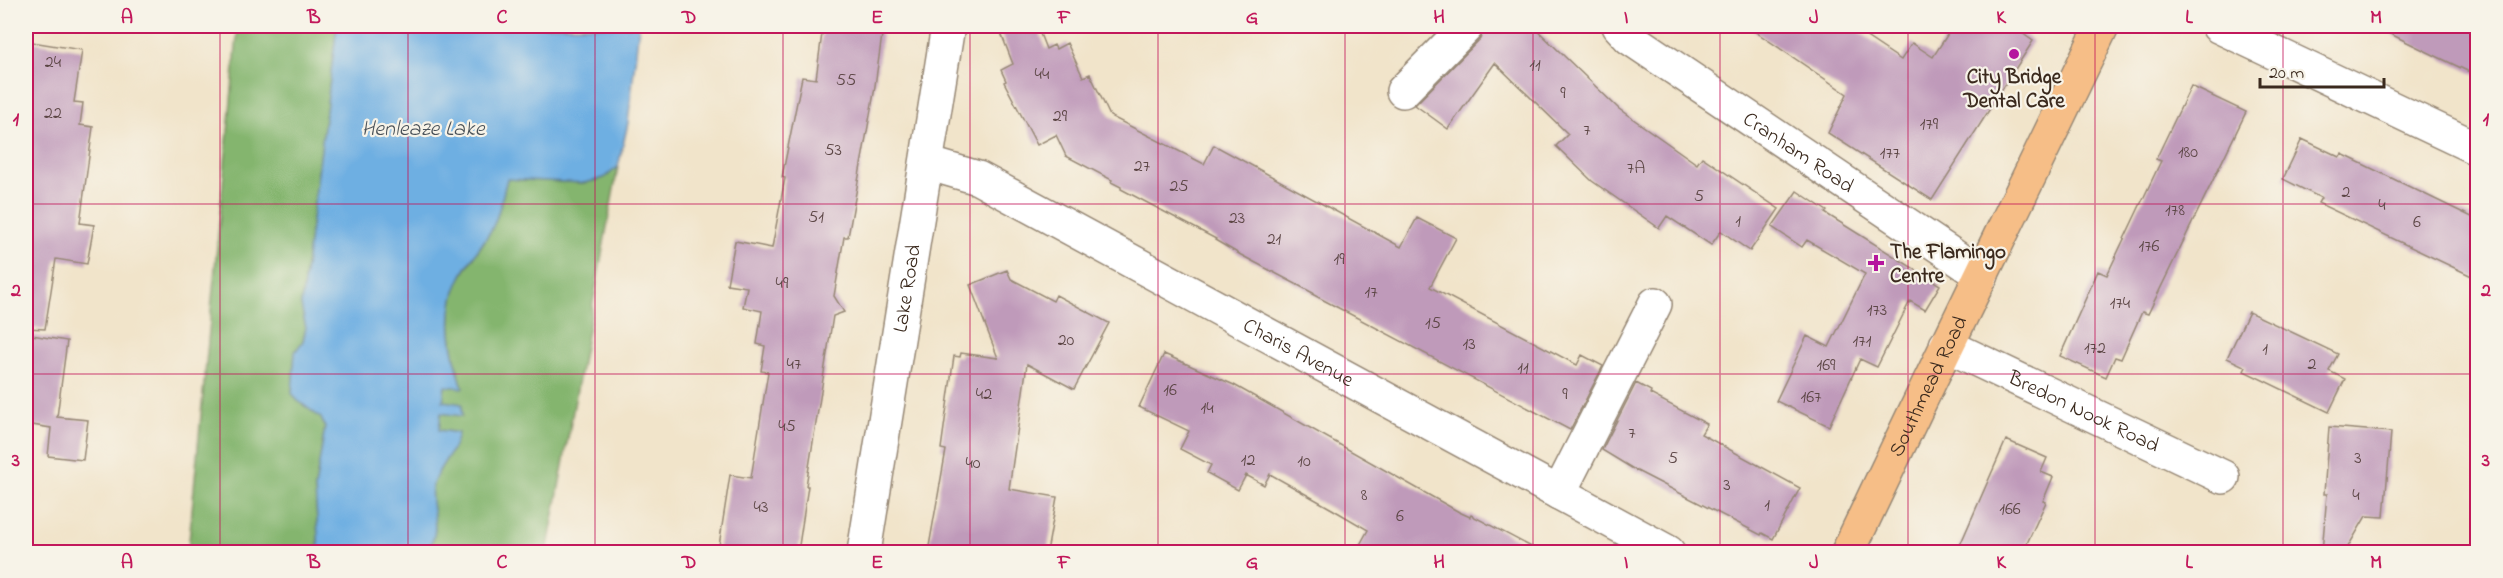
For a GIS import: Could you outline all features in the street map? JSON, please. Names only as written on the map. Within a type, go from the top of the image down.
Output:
[{"type":"main road","name":"Southmead Road","points":[[1848,552],[2102,26]]},
{"type":"street","name":"Lake Road","points":[[864,552],[948,26]]},
{"type":"street","points":[[1404,91],[1467,26]]},
{"type":"street","name":"Cranham Road","points":[[1619,26],[1630,38],[1982,275]]},
{"type":"street","points":[[2218,26],[2478,149]]},
{"type":"street","name":"Charis Avenue","points":[[927,163],[978,178],[1668,552]]},
{"type":"street","points":[[1559,493],[1655,304]]},
{"type":"street","name":"Bredon Nook Road","points":[[1946,345],[2223,477]]},
{"type":"green space","points":[[238,26],[337,26],[301,305],[306,328],[303,341],[295,352],[292,393],[297,400],[321,418],[325,427],[315,488],[319,552],[188,552]]},
{"type":"green space","points":[[618,167],[547,552],[427,552],[435,529],[432,488],[437,474],[453,448],[458,433],[439,430],[441,413],[461,416],[443,402],[445,386],[463,387],[451,333],[452,305],[460,279],[493,226],[507,179],[585,183],[604,178]]},
{"type":"water","name":"Henleaze Lake","points":[[337,26],[639,26],[628,123],[618,167],[604,178],[585,183],[507,179],[493,226],[460,279],[452,306],[451,334],[455,361],[463,388],[445,386],[443,401],[462,404],[462,416],[441,413],[439,430],[458,433],[453,448],[434,480],[432,500],[435,529],[427,552],[319,552],[315,488],[325,427],[321,418],[297,400],[292,393],[295,352],[303,341],[306,328],[301,305]]},
{"type":"building","points":[[823,26],[881,26],[880,34],[882,35],[848,237],[844,237],[834,296],[844,312],[833,316],[798,552],[718,552],[730,475],[751,478],[768,372],[761,371],[765,346],[757,344],[762,311],[743,307],[747,287],[727,284],[735,241],[772,248],[785,178],[782,177],[802,77],[816,79]]},
{"type":"building","points":[[1022,26],[1037,26],[1046,49],[1054,45],[1056,49],[1067,43],[1083,77],[1090,74],[1110,116],[1204,164],[1214,145],[1401,247],[1417,218],[1456,238],[1430,287],[1577,365],[1582,355],[1603,366],[1570,430],[1312,294],[1216,239],[1121,189],[1111,182],[1112,180],[1066,156],[1056,135],[1037,145],[1004,82],[1006,81],[1001,70],[1013,64],[1001,33]]},
{"type":"building","points":[[1485,26],[1533,26],[1619,109],[1697,164],[1702,157],[1779,209],[1750,251],[1721,231],[1711,245],[1667,216],[1659,228],[1592,181],[1556,146],[1568,134],[1495,63],[1448,129],[1415,105],[1480,39]]},
{"type":"building","points":[[1747,26],[1850,26],[1901,60],[1912,43],[1933,57],[1953,26],[2012,26],[2033,41],[1932,200],[1828,133],[1847,94]]},
{"type":"building","points":[[2374,26],[2478,26],[2478,76],[2438,57]]},
{"type":"building","points":[[26,41],[82,50],[74,102],[83,103],[80,125],[93,127],[80,223],[94,225],[87,264],[56,259],[45,329],[26,328]]},
{"type":"building","points":[[2191,86],[2246,112],[2148,314],[2142,312],[2121,359],[2115,357],[2106,377],[2060,356],[2098,271],[2107,275],[2161,161],[2156,159]]},
{"type":"building","points":[[2302,139],[2340,157],[2342,154],[2478,220],[2478,279],[2318,203],[2321,198],[2283,179]]},
{"type":"building","points":[[1797,191],[1827,211],[1825,213],[1940,285],[1925,310],[1910,301],[1877,367],[1860,359],[1829,426],[1776,401],[1807,336],[1829,347],[1865,274],[1807,240],[1802,247],[1772,227]]},
{"type":"building","points":[[1007,270],[1011,279],[1053,301],[1056,295],[1109,323],[1074,389],[1027,364],[1009,489],[1057,497],[1047,552],[928,552],[946,450],[941,449],[954,356],[960,357],[961,353],[998,358],[970,285]]},
{"type":"building","points":[[2249,312],[2338,354],[2329,371],[2345,379],[2329,412],[2244,371],[2246,367],[2227,358]]},
{"type":"building","points":[[26,334],[67,341],[57,417],[88,420],[83,460],[48,456],[51,428],[26,424]]},
{"type":"building","points":[[1164,354],[1234,385],[1459,512],[1470,517],[1471,515],[1541,552],[1356,552],[1368,530],[1270,474],[1264,485],[1246,475],[1238,490],[1207,473],[1211,465],[1180,449],[1189,431],[1139,407]]},
{"type":"building","points":[[1636,383],[1651,391],[1650,394],[1707,424],[1701,434],[1800,488],[1773,539],[1635,470],[1602,450]]},
{"type":"building","points":[[2329,427],[2391,432],[2384,517],[2366,516],[2345,552],[2322,552]]},
{"type":"building","points":[[2006,440],[2047,458],[2041,472],[2053,477],[2043,501],[2046,502],[2023,552],[1957,552]]},
{"type":"place","name":"City Bridge Dental Care","points":[[2014,54]]},
{"type":"place","name":"The Flamingo Centre","points":[[1876,263]]}]
